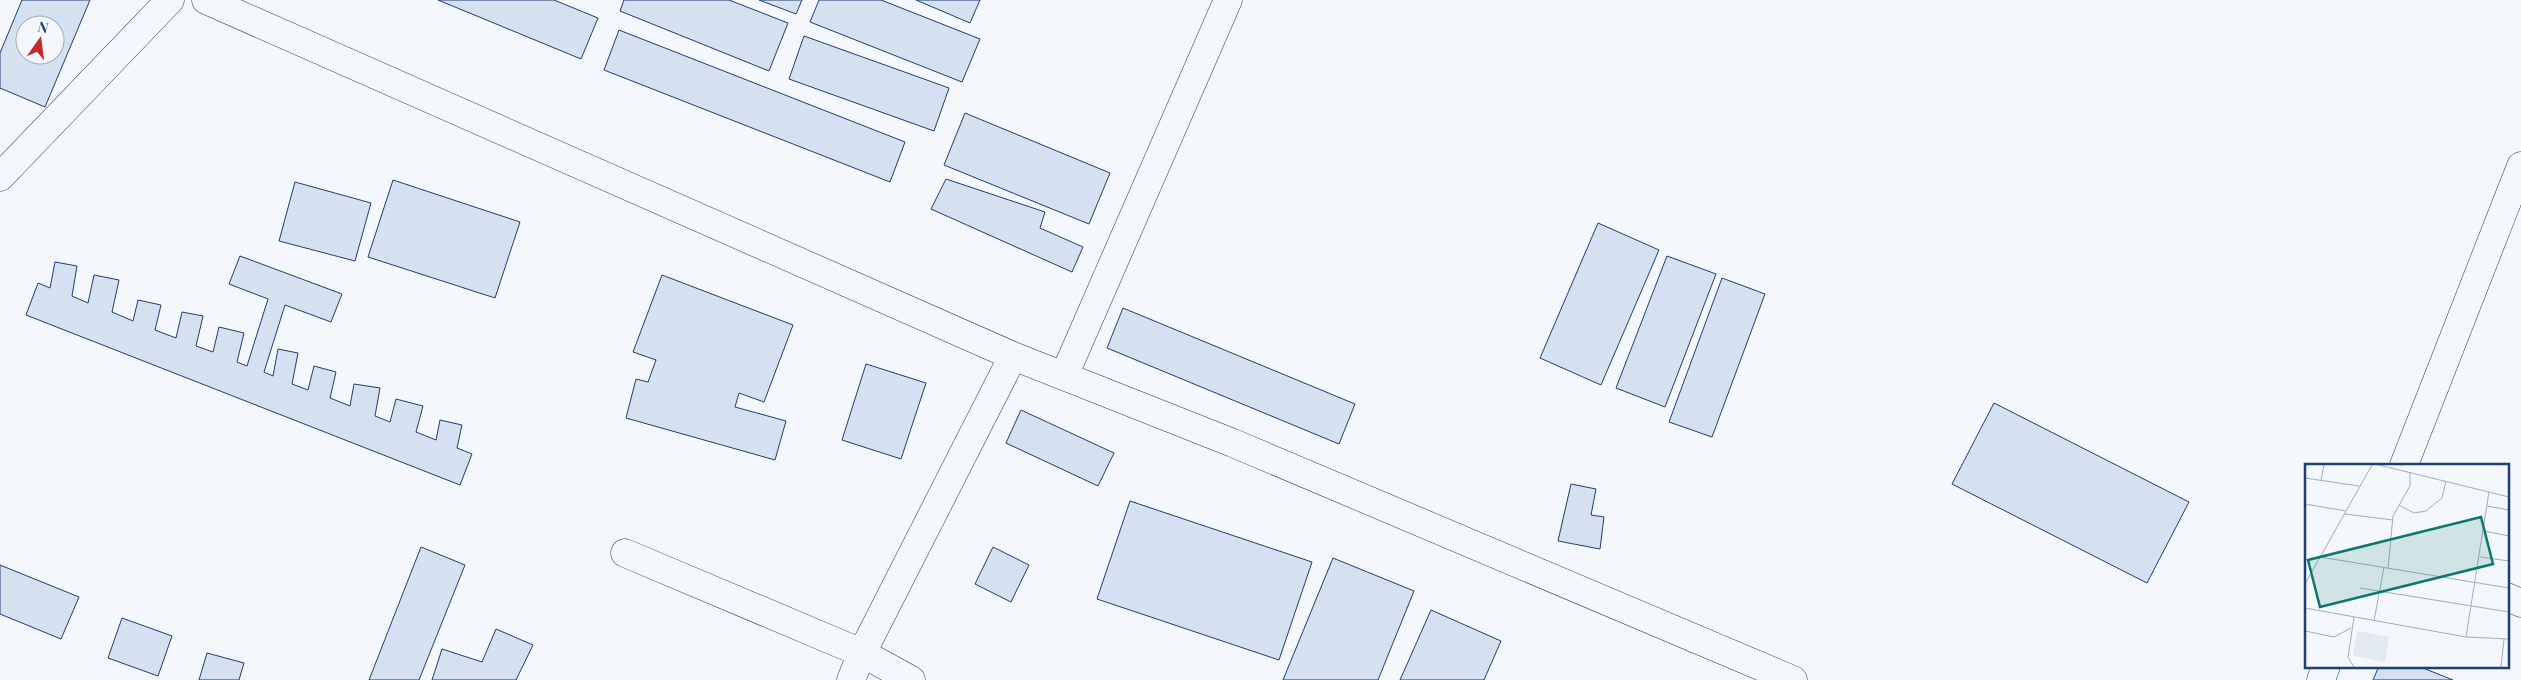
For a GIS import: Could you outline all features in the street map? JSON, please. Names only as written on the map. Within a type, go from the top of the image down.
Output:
[{"type":"street","points":[[0,177],[170,0]]},
{"type":"street","points":[[206,0],[1013,356],[1233,444],[1792,680]]},
{"type":"street","points":[[1064,376],[1228,0]]},
{"type":"street","points":[[2404,464],[2514,206],[2521,166]]},
{"type":"street","points":[[851,680],[862,653],[1013,356]]},
{"type":"street","points":[[625,553],[862,653],[911,680]]},
{"type":"street","points":[[2508,597],[2521,603]]},
{"type":"street","points":[[2321,680],[2325,668]]},
{"type":"building","points":[[22,0],[90,0],[65,59],[65,15],[16,15]]},
{"type":"building","points":[[438,0],[554,0],[598,18],[581,59]]},
{"type":"building","points":[[624,0],[729,0],[788,23],[769,71],[620,11]]},
{"type":"building","points":[[759,0],[802,0],[796,14]]},
{"type":"building","points":[[819,0],[881,0],[980,39],[962,82],[810,22]]},
{"type":"building","points":[[916,0],[980,0],[970,23]]},
{"type":"building","points":[[15,17],[15,65],[63,65],[45,107],[0,88],[0,53]]},
{"type":"building","points":[[619,30],[905,142],[890,182],[604,70]]},
{"type":"building","points":[[804,36],[949,88],[934,131],[789,79]]},
{"type":"building","points":[[965,113],[1110,173],[1089,224],[944,165]]},
{"type":"building","points":[[946,179],[1045,212],[1040,228],[1083,247],[1072,272],[931,209]]},
{"type":"building","points":[[393,180],[520,222],[495,298],[368,257]]},
{"type":"building","points":[[295,182],[371,203],[355,261],[279,241]]},
{"type":"building","points":[[1598,223],[1659,250],[1601,385],[1540,358]]},
{"type":"building","points":[[240,256],[342,294],[331,322],[285,305],[264,372],[273,376],[278,349],[298,353],[292,384],[308,390],[314,366],[336,372],[330,398],[350,406],[354,384],[380,388],[375,416],[390,422],[396,399],[423,406],[416,432],[436,440],[440,420],[462,425],[457,448],[472,454],[460,485],[26,315],[38,283],[50,288],[55,262],[77,266],[72,296],[88,303],[94,275],[119,280],[112,312],[133,321],[138,300],[161,305],[155,330],[176,338],[182,312],[203,316],[196,346],[213,352],[219,327],[244,333],[237,362],[247,366],[268,299],[229,284]]},
{"type":"building","points":[[1667,256],[1716,274],[1665,407],[1616,388]]},
{"type":"building","points":[[662,275],[793,325],[764,402],[739,393],[735,407],[786,421],[775,460],[626,418],[636,379],[648,382],[656,360],[633,352]]},
{"type":"building","points":[[1722,278],[1765,294],[1712,437],[1669,422]]},
{"type":"building","points":[[1123,308],[1355,404],[1339,444],[1107,348]]},
{"type":"building","points":[[866,364],[926,383],[901,459],[842,440]]},
{"type":"building","points":[[1994,403],[2189,502],[2147,583],[1952,484]]},
{"type":"building","points":[[1021,410],[1114,453],[1098,486],[1006,443]]},
{"type":"building","points":[[1571,484],[1596,489],[1591,515],[1604,517],[1600,549],[1558,541]]},
{"type":"building","points":[[1130,501],[1312,562],[1279,660],[1097,599]]},
{"type":"building","points":[[421,547],[465,565],[419,680],[369,680]]},
{"type":"building","points":[[993,547],[1029,565],[1011,602],[975,584]]},
{"type":"building","points":[[1333,558],[1414,591],[1378,680],[1283,680]]},
{"type":"building","points":[[0,565],[79,597],[61,639],[0,614]]},
{"type":"building","points":[[1431,610],[1501,641],[1484,680],[1400,680]]},
{"type":"building","points":[[122,618],[172,636],[158,676],[108,658]]},
{"type":"building","points":[[496,629],[533,645],[516,680],[432,680],[442,649],[482,662]]},
{"type":"building","points":[[207,653],[244,663],[239,680],[199,680]]},
{"type":"building","points":[[2378,668],[2423,668],[2453,680],[2373,680]]}]
